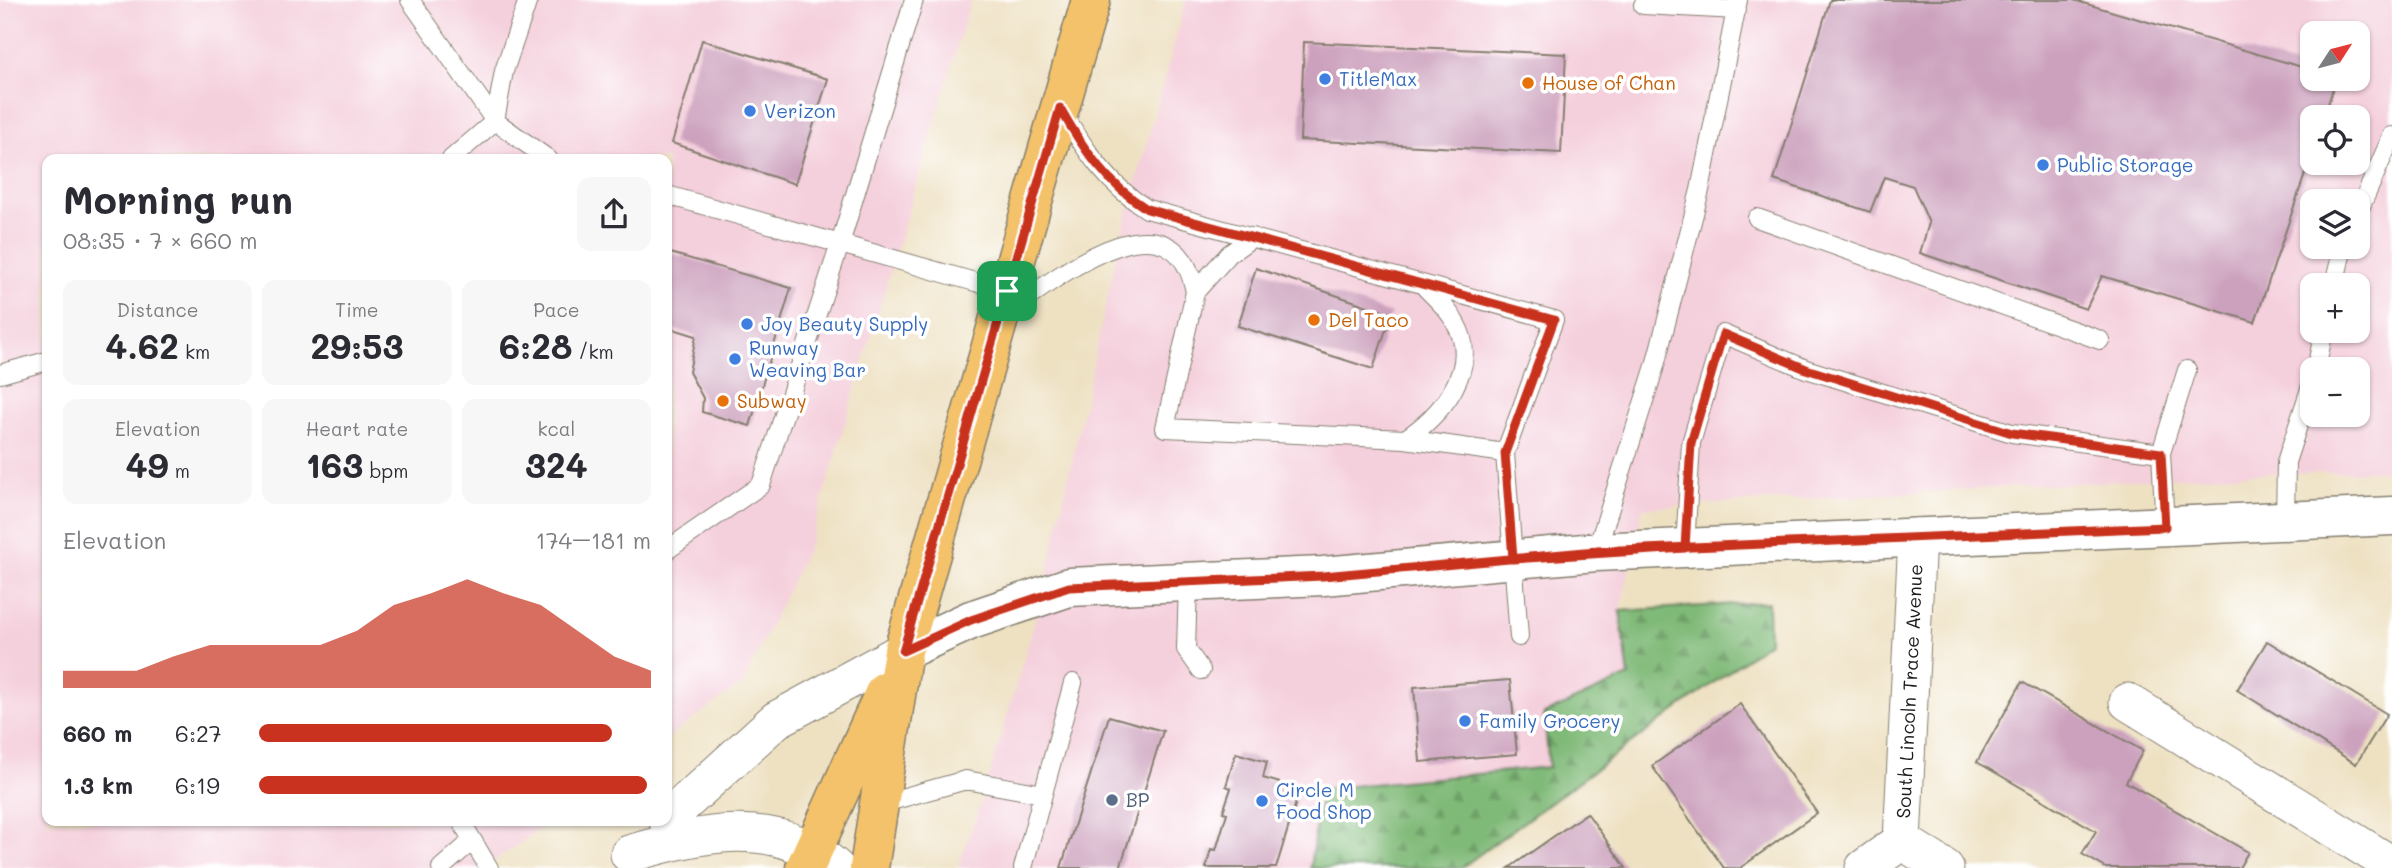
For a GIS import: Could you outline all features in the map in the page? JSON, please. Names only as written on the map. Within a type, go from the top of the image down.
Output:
[{"type":"main road","points":[[818,862],[903,651],[1091,0]]},
{"type":"main road","points":[[869,868],[903,651]]},
{"type":"street","points":[[672,815],[776,720],[903,651],[971,620],[1069,587],[1323,576],[1596,551],[2392,516]]},
{"type":"street","name":"South Lincoln Trace Avenue","points":[[1864,868],[1902,841],[1917,537]]},
{"type":"street","points":[[2128,702],[2392,865]]},
{"type":"street","points":[[621,861],[659,826]]},
{"type":"street","points":[[621,861],[679,839],[727,832],[772,836],[818,862]]},
{"type":"street","points":[[1902,841],[1945,868]]},
{"type":"lane","points":[[410,0],[495,121],[541,154]]},
{"type":"lane","points":[[457,154],[495,121],[504,71],[528,0]]},
{"type":"lane","points":[[672,547],[761,485],[840,244],[914,0]]},
{"type":"lane","points":[[1596,551],[1655,366],[1700,190],[1737,5],[1643,5]]},
{"type":"lane","points":[[1060,108],[1082,147],[1111,182],[1130,200],[1147,209],[1554,320],[1505,453],[1519,637]]},
{"type":"lane","points":[[2369,189],[2392,136]]},
{"type":"lane","points":[[672,196],[840,244],[1003,305],[1085,260],[1138,240],[1154,241],[1167,246],[1192,278],[1195,292],[1165,428],[1405,439],[1505,453]]},
{"type":"lane","points":[[1757,218],[2100,340]]},
{"type":"lane","points":[[1195,292],[1229,254],[1253,237]]},
{"type":"lane","points":[[1405,439],[1423,427],[1450,398],[1463,350],[1456,322],[1422,284]]},
{"type":"lane","points":[[1685,548],[1691,443],[1723,334],[1806,369],[2012,433],[2161,453]]},
{"type":"lane","points":[[0,374],[42,362]]},
{"type":"lane","points":[[2165,527],[2161,453],[2186,370]]},
{"type":"lane","points":[[2285,521],[2286,462],[2300,419]]},
{"type":"lane","points":[[1188,583],[1186,649],[1201,670]]},
{"type":"lane","points":[[1023,868],[1073,683]]},
{"type":"lane","points":[[880,804],[966,780],[1043,794]]},
{"type":"lane","points":[[464,826],[472,842],[492,867]]},
{"type":"lane","points":[[441,868],[472,842]]},
{"type":"shaded area","points":[[0,0],[971,0],[808,548],[742,684],[672,734],[672,154],[42,154],[42,826],[544,826],[489,865],[491,868],[0,868]]},
{"type":"shaded area","points":[[1186,0],[2392,0],[2392,471],[2240,474],[1643,508],[1620,611],[1629,676],[1544,714],[1549,767],[1321,789],[1310,868],[958,868],[987,784],[1043,594],[1119,244]]},
{"type":"green space","points":[[1768,602],[1769,642],[1461,868],[1310,868],[1321,789],[1549,767],[1544,714],[1629,676],[1620,611]]},
{"type":"building","name":"Public Storage","points":[[1830,0],[2073,0],[2300,66],[2300,91],[2332,91],[2328,105],[2300,105],[2300,175],[2305,175],[2255,322],[2102,276],[2086,309],[1920,253],[1929,223],[1913,186],[1884,177],[1870,212],[1774,180]]},
{"type":"building","name":"Verizon","points":[[702,40],[828,79],[795,184],[672,143]]},
{"type":"building","points":[[1304,42],[1566,54],[1561,153],[1300,140]]},
{"type":"building","points":[[672,253],[791,288],[750,426],[702,412],[703,398],[689,372],[696,336],[672,329]]},
{"type":"building","name":"Del Taco","points":[[1256,268],[1391,314],[1373,369],[1238,326]]},
{"type":"building","points":[[2267,641],[2387,714],[2356,764],[2237,690]]},
{"type":"building","name":"Family Grocery","points":[[1510,680],[1517,754],[1420,762],[1414,687]]},
{"type":"building","points":[[2022,682],[2143,751],[2126,782],[2248,852],[2239,868],[2106,868],[2082,854],[2096,831],[1977,762]]},
{"type":"building","points":[[1740,704],[1817,813],[1740,868],[1724,868],[1652,766]]},
{"type":"building","name":"BP","points":[[1109,716],[1163,731],[1120,868],[1061,868]]},
{"type":"building","name":"Circle M Food Shop","points":[[1236,753],[1267,762],[1263,778],[1300,789],[1276,868],[1206,868],[1211,849],[1216,850],[1227,813],[1223,812],[1231,788],[1226,786]]},
{"type":"building","points":[[1587,813],[1626,868],[1509,868]]},
{"type":"place","name":"TitleMax","points":[[1325,79]]},
{"type":"place","name":"House of Chan","points":[[1528,83]]},
{"type":"place","name":"Verizon","points":[[750,111]]},
{"type":"place","name":"Public Storage","points":[[2043,165]]},
{"type":"place","name":"Del Taco","points":[[1314,320]]},
{"type":"place","name":"Joy Beauty Supply","points":[[747,324]]},
{"type":"place","name":"Runway Weaving Bar","points":[[735,359]]},
{"type":"place","name":"Subway","points":[[723,401]]},
{"type":"place","name":"Family Grocery","points":[[1465,721]]},
{"type":"place","name":"BP","points":[[1112,800]]},
{"type":"place","name":"Circle M Food Shop","points":[[1262,801]]},
{"type":"route","points":[[1007,291],[903,651],[971,620],[1023,600],[1069,587],[1323,576],[1596,551],[1685,548],[2165,527],[2161,453],[2012,433],[1806,369],[1723,334],[1691,443],[1685,548],[1596,551],[1513,559],[1505,453],[1554,320],[1147,209],[1130,200],[1111,182],[1082,147],[1060,108],[1007,291]]}]
